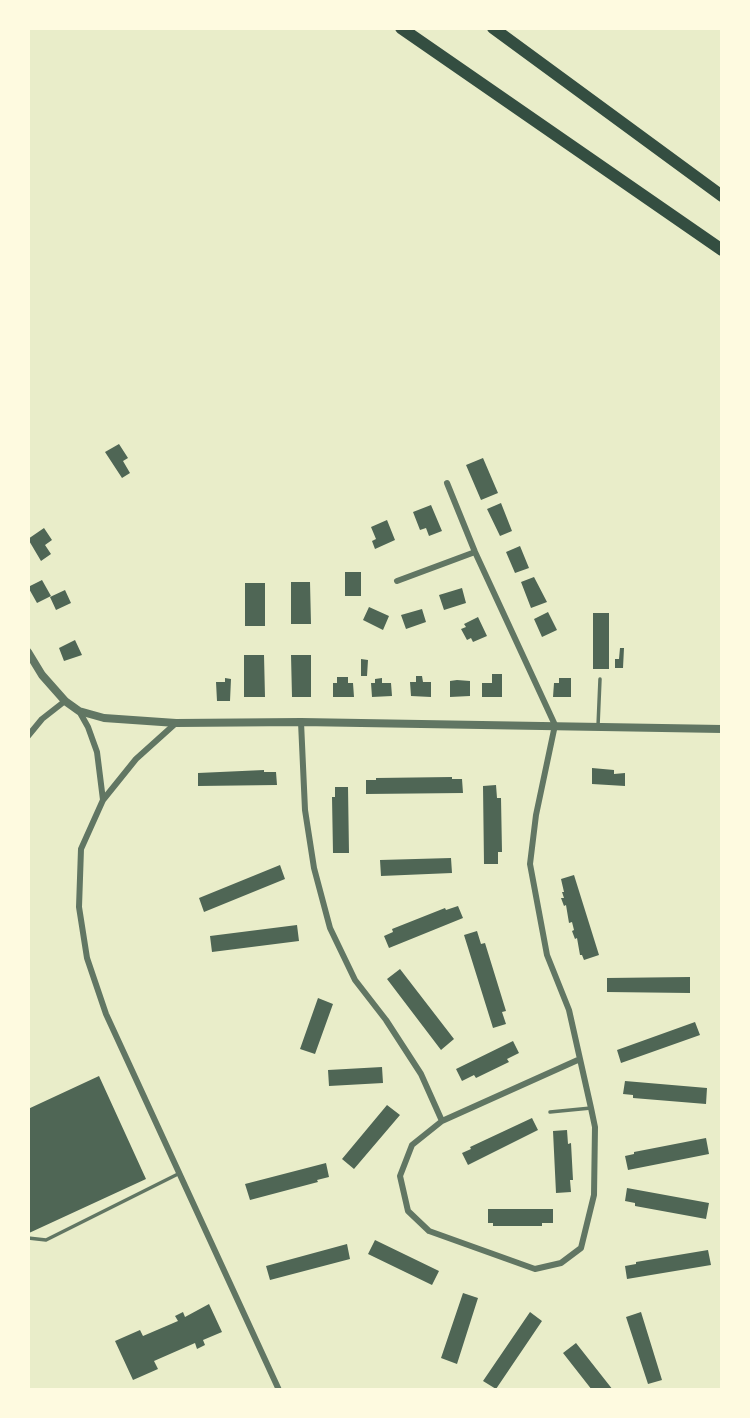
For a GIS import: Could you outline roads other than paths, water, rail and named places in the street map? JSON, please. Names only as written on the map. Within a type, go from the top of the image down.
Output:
[{"type":"highway","points":[[401,28],[722,250]]},
{"type":"highway","points":[[494,28],[722,196]]},
{"type":"highway","points":[[624,183],[722,259]]},
{"type":"street","points":[[447,483],[475,552],[555,725],[536,815],[530,864],[547,956],[569,1010],[580,1059],[591,1108],[594,1127],[594,1195],[581,1248],[561,1263],[535,1269],[429,1231],[408,1211],[400,1176],[412,1144],[442,1121],[580,1059]]},
{"type":"street","points":[[397,581],[475,552]]},
{"type":"street","points":[[28,652],[42,676],[65,701],[79,711],[104,718],[176,723],[301,722],[722,729]]},
{"type":"street","points":[[28,737],[42,719],[65,701]]},
{"type":"street","points":[[79,711],[97,752],[103,800]]},
{"type":"street","points":[[301,722],[305,810],[314,868],[330,928],[355,980],[386,1020],[421,1074],[442,1121]]},
{"type":"street","points":[[176,723],[136,759],[103,800],[80,849],[79,907],[87,958],[106,1014],[279,1390]]},
{"type":"lane","points":[[598,726],[600,679]]},
{"type":"lane","points":[[550,1112],[591,1108]]},
{"type":"lane","points":[[28,1238],[46,1240],[180,1173]]}]
